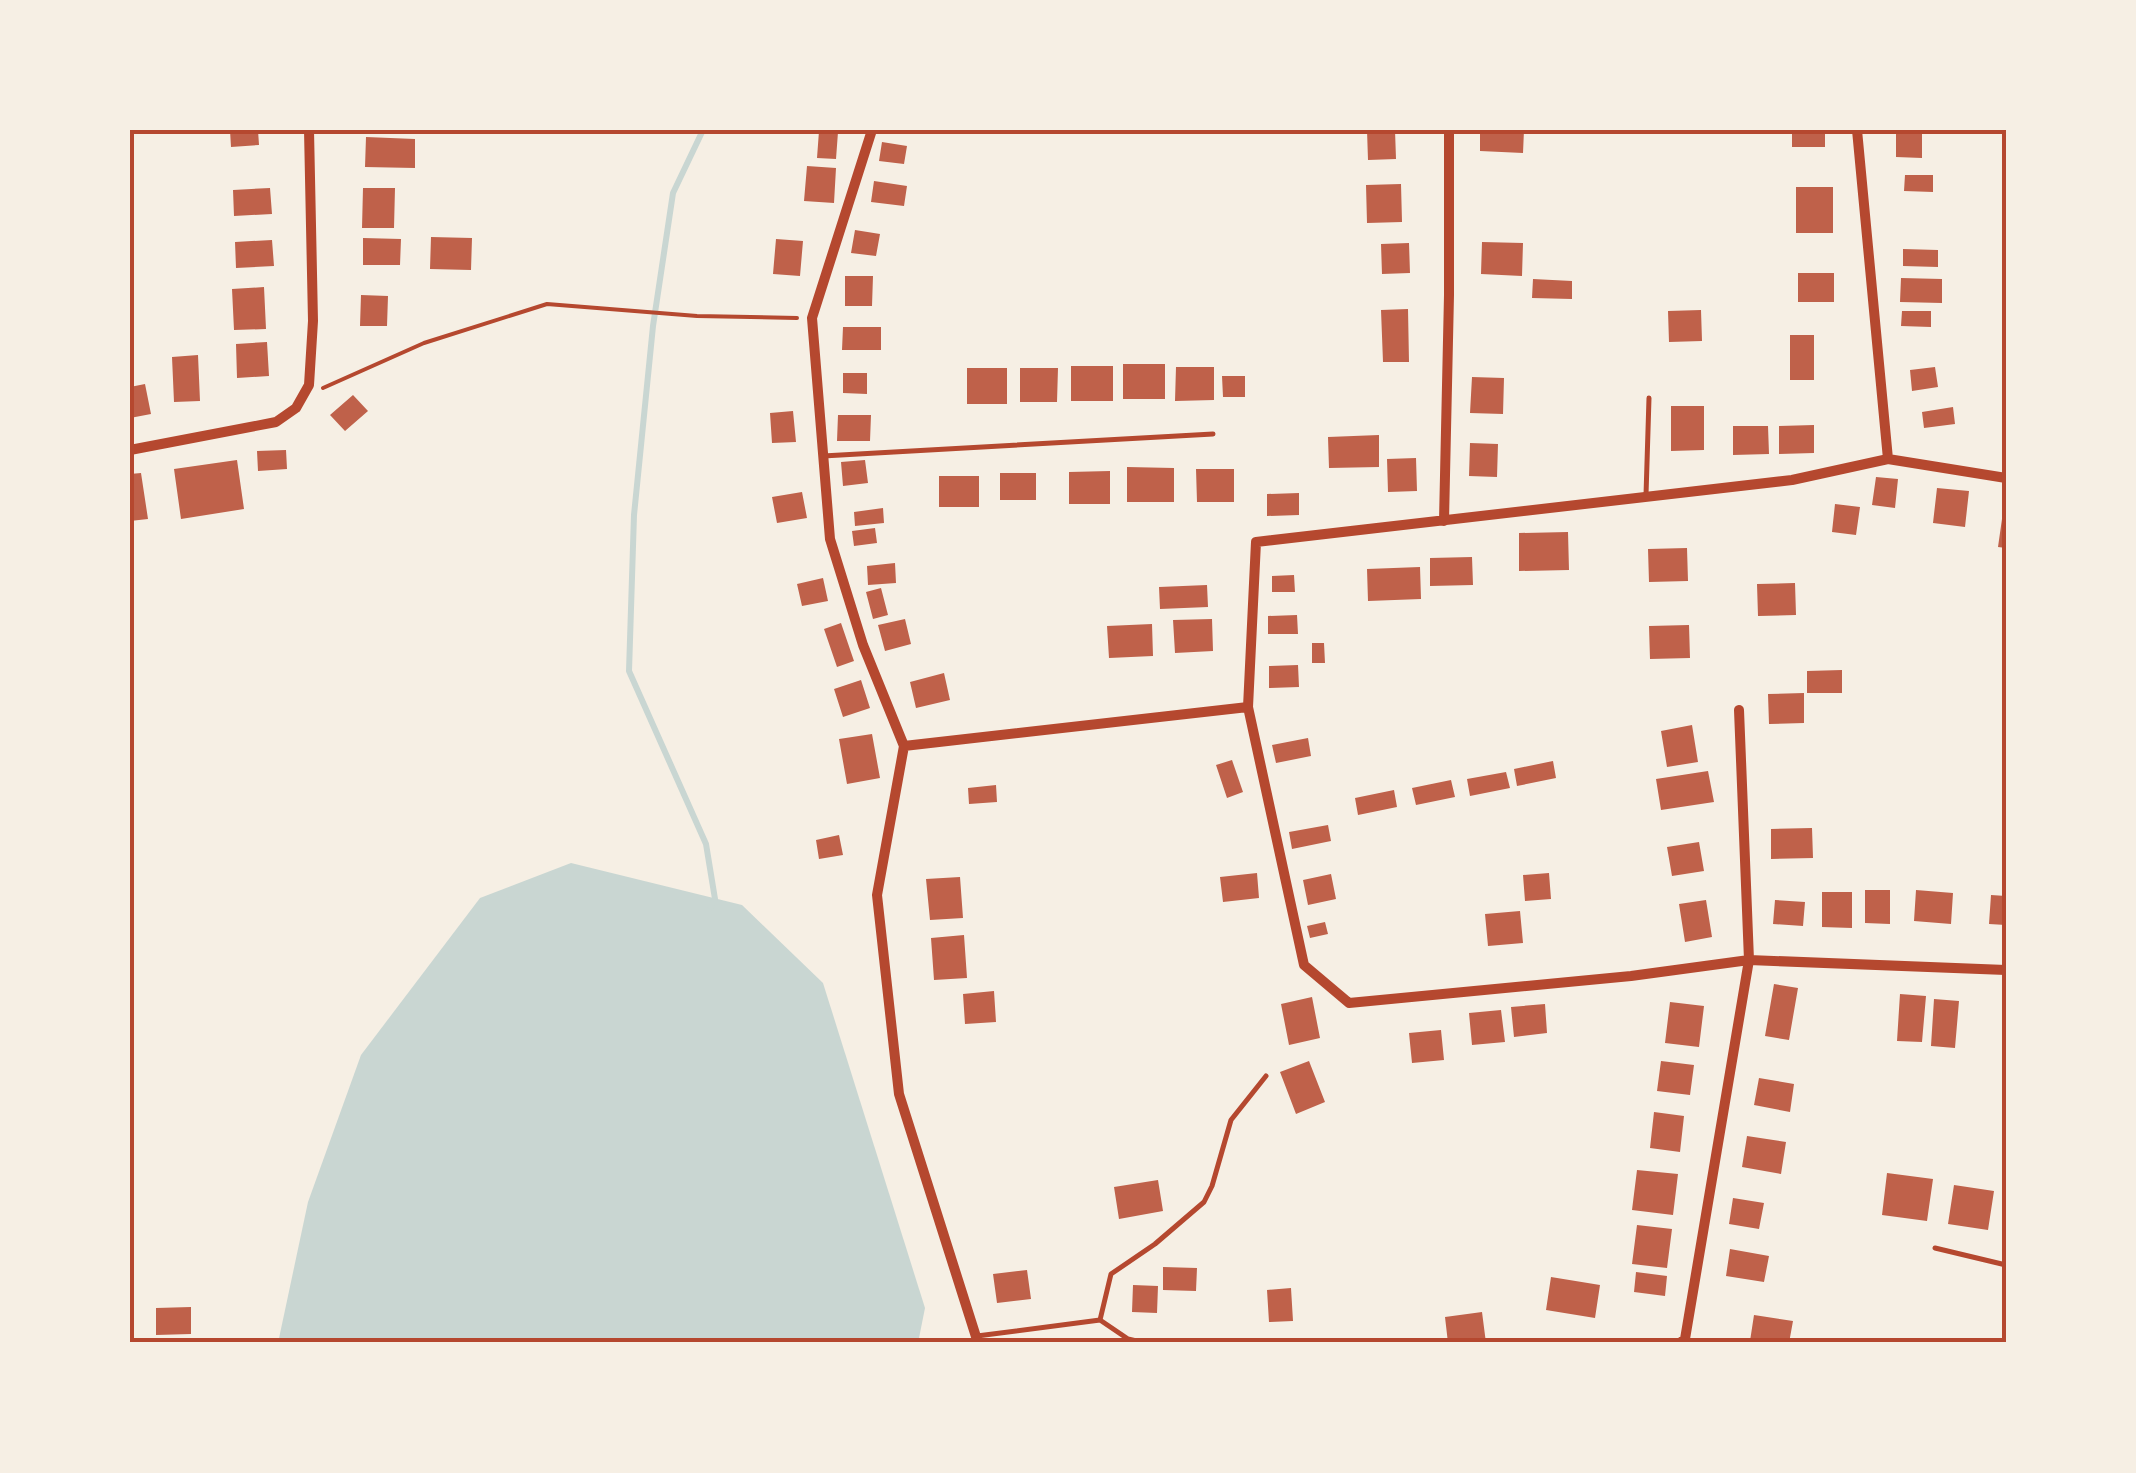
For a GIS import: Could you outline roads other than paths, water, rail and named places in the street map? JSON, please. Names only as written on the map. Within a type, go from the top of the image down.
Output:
[{"type":"street","points":[[130,450],[276,422],[287,416],[307,391],[313,321],[309,130]]},
{"type":"street","points":[[872,130],[812,318],[830,539],[863,645],[904,746],[877,895],[899,1094],[977,1341]]},
{"type":"street","points":[[1444,521],[1450,130]]},
{"type":"street","points":[[1857,130],[1888,460]]},
{"type":"street","points":[[2006,478],[1888,460],[1792,480],[1256,542],[1248,706],[1304,965],[1349,1002],[1612,978],[1749,960],[2006,970]]},
{"type":"street","points":[[904,746],[1248,706]]},
{"type":"street","points":[[1680,1343],[1686,1338],[1749,960],[1739,710]]},
{"type":"lane","points":[[1646,496],[1649,398]]},
{"type":"lane","points":[[823,456],[1214,434]]},
{"type":"lane","points":[[1100,1320],[1110,1274],[1155,1244],[1204,1202],[1231,1120],[1266,1076]]},
{"type":"lane","points":[[1935,1248],[2006,1264]]},
{"type":"lane","points":[[977,1341],[1100,1320],[1128,1339],[1145,1343]]},
{"type":"waterway","points":[[703,130],[673,193],[653,326],[634,515],[629,671],[706,844],[715,899],[711,907]]}]
